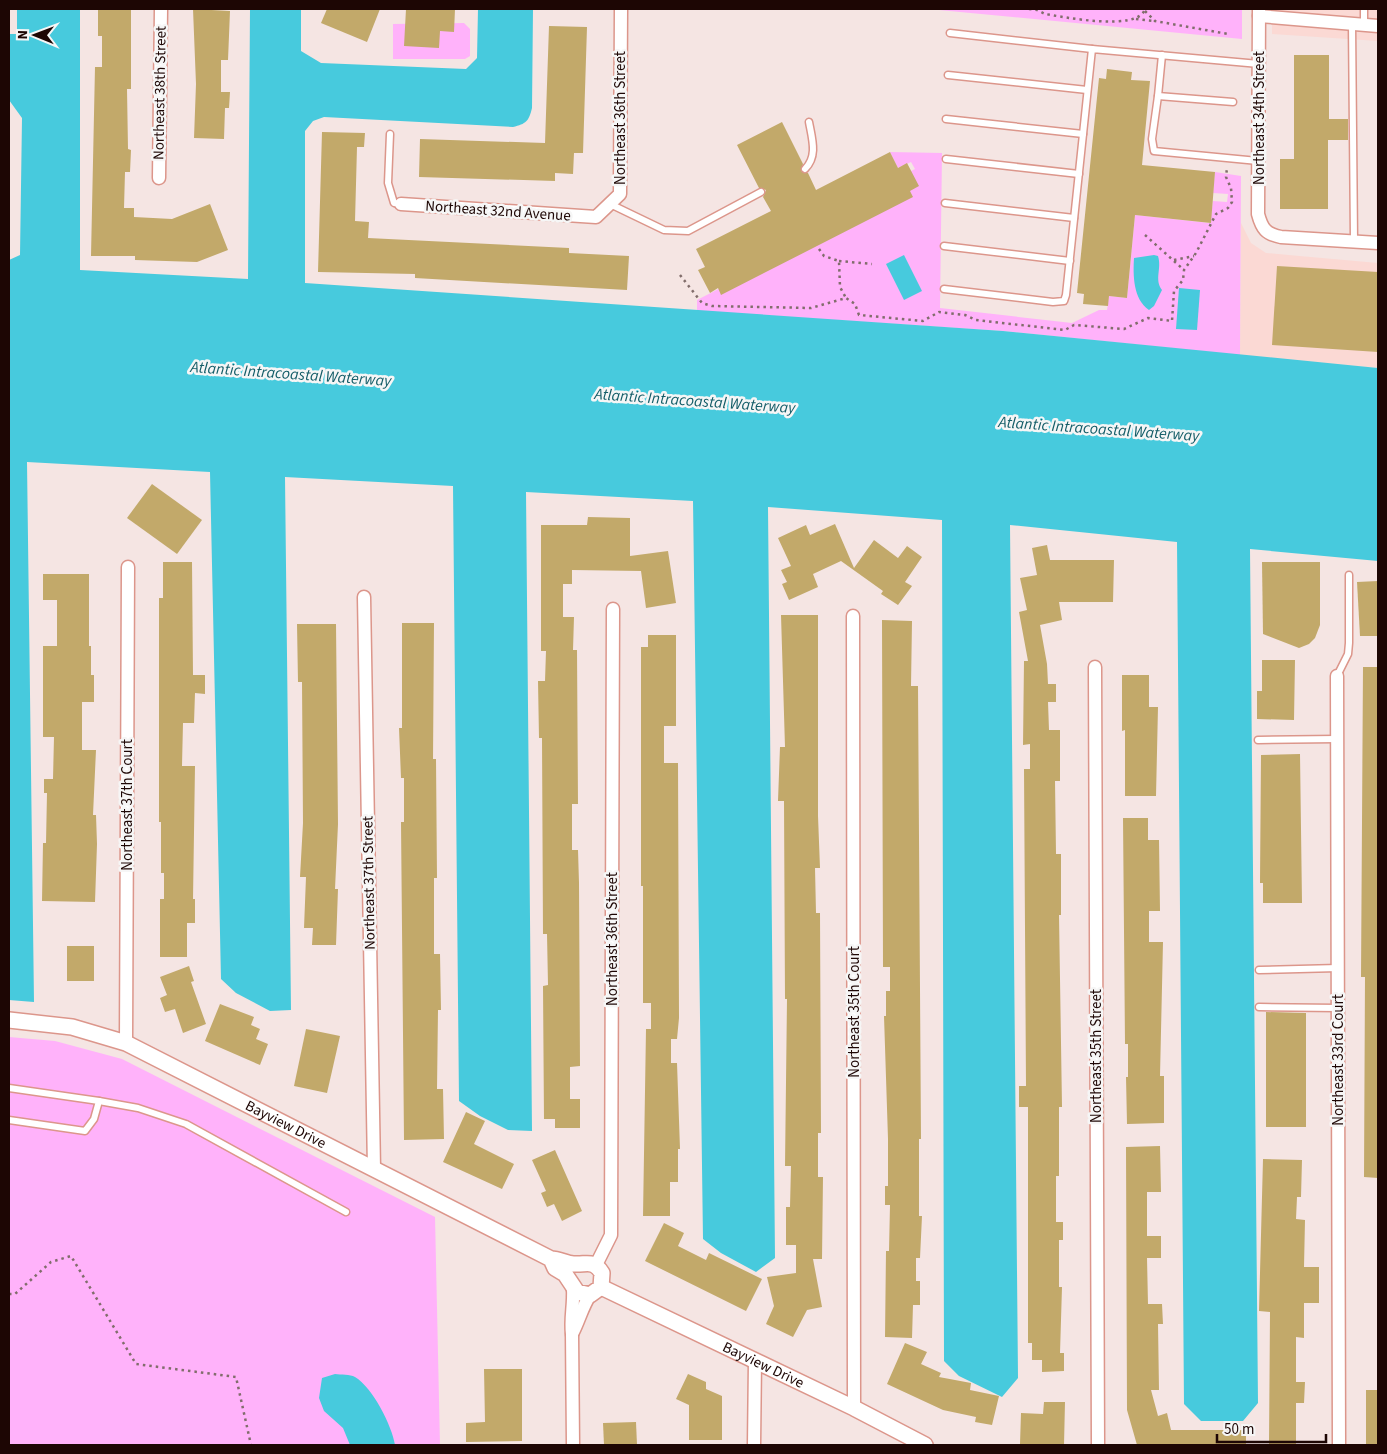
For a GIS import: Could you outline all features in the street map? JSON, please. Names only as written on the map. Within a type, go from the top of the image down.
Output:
[{"type":"street","name":"Northeast 38th Street","points":[[159,178],[161,9]]},
{"type":"street","name":"Northeast 36th Street","points":[[596,217],[620,194],[620,9]]},
{"type":"street","points":[[1259,12],[1291,14],[1358,25],[1378,26]]},
{"type":"street","name":"Northeast 34th Street","points":[[1259,12],[1258,214],[1261,227],[1270,234],[1281,237],[1354,242]]},
{"type":"street","name":"Northeast 32nd Avenue","points":[[401,204],[596,217]]},
{"type":"street","points":[[1354,242],[1378,243]]},
{"type":"street","name":"Northeast 37th Court","points":[[126,1043],[128,567]]},
{"type":"street","name":"Northeast 37th Street","points":[[364,597],[374,1168]]},
{"type":"street","name":"Northeast 36th Street","points":[[596,1265],[612,1235],[613,609]]},
{"type":"street","name":"Northeast 35th Court","points":[[853,616],[854,1408]]},
{"type":"street","name":"Northeast 35th Street","points":[[1095,667],[1098,1445]]},
{"type":"street","name":"Northeast 33rd Court","points":[[1337,676],[1339,1445]]},
{"type":"street","name":"Bayview Drive","points":[[9,1020],[72,1027],[126,1043],[551,1259],[562,1259],[577,1265],[586,1262],[596,1265]]},
{"type":"street","name":"Bayview Drive","points":[[551,1259],[555,1268],[581,1294],[596,1291],[755,1360],[854,1408],[921,1444]]},
{"type":"street","points":[[572,1445],[572,1334],[570,1321],[574,1302],[571,1284],[573,1269],[577,1265]]},
{"type":"street","points":[[572,1334],[579,1321],[584,1304],[596,1291],[602,1273],[596,1265]]},
{"type":"street","points":[[754,1445],[755,1360]]},
{"type":"lane","points":[[1354,242],[1358,25],[1364,9]]},
{"type":"lane","points":[[950,33],[1092,49],[1259,64]]},
{"type":"lane","points":[[944,289],[1064,301],[1070,261],[1092,49]]},
{"type":"lane","points":[[1162,55],[1152,139],[1154,151],[1258,162]]},
{"type":"lane","points":[[948,75],[1087,90]]},
{"type":"lane","points":[[1158,96],[1233,102]]},
{"type":"lane","points":[[946,119],[1083,134]]},
{"type":"lane","points":[[805,168],[811,163],[814,154],[809,122]]},
{"type":"lane","points":[[390,134],[388,190],[394,203],[401,204]]},
{"type":"lane","points":[[946,159],[1079,174]]},
{"type":"lane","points":[[610,204],[664,230],[688,231],[761,192]]},
{"type":"lane","points":[[945,202],[1074,218]]},
{"type":"lane","points":[[944,246],[1070,261]]},
{"type":"lane","points":[[1337,676],[1348,654],[1349,575]]},
{"type":"lane","points":[[1258,740],[1337,739]]},
{"type":"lane","points":[[1259,970],[1338,968]]},
{"type":"lane","points":[[1260,1007],[1338,1008]]},
{"type":"lane","points":[[9,1088],[138,1108],[186,1124],[346,1212]]},
{"type":"lane","points":[[9,1120],[85,1132],[94,1119],[99,1101]]},
{"type":"path","points":[[1028,9],[1045,14],[1120,22],[1136,19],[1155,21],[1228,34]]},
{"type":"path","points":[[1136,19],[1145,10],[1155,21]]},
{"type":"path","points":[[839,261],[840,287],[846,298],[855,304],[859,315],[923,320],[939,312],[965,315],[976,320],[1064,330],[1074,324],[1124,329],[1148,318],[1172,322],[1174,291],[1183,280],[1184,270],[1194,256],[1216,214],[1228,208],[1232,202],[1231,188],[1226,177],[1228,159]]},
{"type":"path","points":[[1145,235],[1184,270]]},
{"type":"path","points":[[819,249],[824,256],[839,261],[872,264]]},
{"type":"path","points":[[1174,260],[1194,256]]},
{"type":"path","points":[[680,275],[702,303],[712,306],[811,308],[846,298]]},
{"type":"path","points":[[9,1294],[15,1294],[51,1262],[71,1256],[136,1364],[236,1377],[251,1445]]},
{"type":"shaded area","points":[[1242,9],[1242,39],[939,10]]},
{"type":"shaded area","points":[[1272,9],[1378,9],[1378,41],[1272,34]]},
{"type":"shaded area","points":[[464,23],[470,29],[470,56],[465,59],[393,59],[393,24]]},
{"type":"shaded area","points":[[890,152],[942,153],[940,308],[1072,323],[1099,310],[1107,310],[1109,296],[1127,298],[1135,215],[1210,223],[1213,201],[1227,202],[1228,194],[1213,193],[1215,172],[1241,176],[1240,355],[1003,331],[697,311],[697,300],[910,191],[911,171],[915,169],[911,162],[898,168]]},
{"type":"shaded area","points":[[1241,223],[1251,243],[1266,253],[1378,263],[1378,368],[1240,355]]},
{"type":"shaded area","points":[[9,1037],[55,1041],[122,1059],[435,1217],[440,1445],[9,1445]]},
{"type":"water","name":"Atlantic Intracoastal Waterway","points":[[17,9],[80,9],[80,270],[248,279],[250,9],[301,9],[301,51],[321,63],[466,69],[477,58],[478,9],[533,9],[532,108],[530,116],[521,125],[513,127],[324,117],[313,121],[305,131],[305,283],[1003,331],[1378,368],[1378,561],[1250,549],[1258,1403],[1243,1421],[1201,1421],[1184,1404],[1177,542],[1010,525],[1018,1378],[1002,1397],[959,1376],[944,1361],[942,520],[768,507],[775,1258],[756,1272],[721,1253],[703,1239],[693,501],[526,492],[532,1131],[508,1130],[480,1116],[459,1101],[453,486],[285,477],[291,1010],[270,1011],[236,993],[221,979],[210,472],[27,462],[34,1002],[9,1000],[9,260],[20,255],[22,118],[9,100],[9,34],[17,34]]},
{"type":"water","points":[[904,255],[922,291],[904,300],[886,264]]},
{"type":"water","points":[[1158,256],[1158,278],[1162,290],[1154,306],[1149,310],[1140,300],[1137,293],[1134,279],[1134,258]]},
{"type":"water","points":[[1179,288],[1200,290],[1197,330],[1176,329]]},
{"type":"water","points":[[335,1374],[355,1377],[362,1382],[381,1408],[395,1445],[350,1445],[343,1428],[324,1411],[319,1398],[322,1378]]},
{"type":"building","points":[[98,9],[131,9],[131,89],[127,89],[128,149],[131,150],[130,172],[125,172],[124,208],[134,208],[134,217],[172,219],[210,204],[228,250],[197,262],[135,260],[135,256],[91,256],[95,67],[102,67],[102,36],[98,36]]},
{"type":"building","points":[[193,9],[230,11],[228,60],[221,60],[221,92],[230,92],[229,108],[225,108],[224,139],[194,138],[196,84]]},
{"type":"building","points":[[327,9],[380,9],[367,42],[321,23]]},
{"type":"building","points":[[406,9],[455,9],[454,32],[440,31],[439,48],[404,46]]},
{"type":"building","points":[[549,26],[587,27],[583,153],[574,153],[573,174],[555,173],[555,181],[419,177],[420,139],[545,143]]},
{"type":"building","points":[[1294,55],[1329,55],[1329,119],[1348,119],[1348,140],[1328,140],[1328,209],[1280,209],[1280,159],[1294,159]]},
{"type":"building","points":[[1107,69],[1132,72],[1131,80],[1150,81],[1142,165],[1215,172],[1211,223],[1135,215],[1127,298],[1109,296],[1108,306],[1083,304],[1084,294],[1077,293],[1099,78],[1106,79]]},
{"type":"building","points":[[782,122],[803,164],[801,171],[808,173],[816,190],[890,152],[898,168],[907,163],[919,186],[910,191],[913,197],[721,295],[718,288],[710,293],[698,270],[705,267],[696,249],[771,211],[763,197],[766,190],[759,188],[737,145]]},
{"type":"building","points":[[322,132],[365,133],[364,147],[357,147],[355,221],[369,222],[368,238],[569,248],[569,253],[629,256],[627,290],[415,278],[415,274],[318,272]]},
{"type":"building","points":[[1277,266],[1378,272],[1378,352],[1272,345]]},
{"type":"building","points":[[152,484],[202,520],[177,554],[127,518]]},
{"type":"building","points":[[588,517],[630,518],[630,556],[668,551],[676,603],[646,608],[641,571],[572,570],[572,584],[563,584],[563,617],[574,617],[573,650],[577,650],[578,804],[572,804],[572,850],[578,850],[580,1066],[570,1067],[570,1099],[580,1099],[580,1128],[555,1128],[555,1119],[544,1119],[543,986],[548,985],[547,934],[543,934],[542,738],[539,738],[538,681],[545,681],[546,651],[541,651],[541,525],[587,525]]},
{"type":"building","points":[[835,524],[854,568],[874,540],[898,558],[907,546],[922,557],[905,582],[912,586],[898,605],[881,594],[883,591],[841,561],[813,574],[818,587],[789,600],[782,584],[787,582],[781,570],[791,566],[778,538],[806,525],[810,535]]},
{"type":"building","points":[[1047,545],[1050,560],[1114,560],[1113,602],[1059,602],[1062,620],[1040,625],[1047,664],[1048,684],[1056,684],[1056,702],[1048,702],[1049,730],[1060,730],[1060,781],[1055,781],[1056,854],[1061,854],[1061,915],[1059,915],[1062,1107],[1059,1107],[1059,1176],[1056,1176],[1056,1222],[1063,1222],[1063,1240],[1059,1240],[1059,1287],[1062,1287],[1060,1353],[1064,1353],[1064,1371],[1042,1372],[1042,1360],[1032,1360],[1032,1343],[1028,1343],[1028,1107],[1019,1107],[1019,1086],[1026,1086],[1024,769],[1030,769],[1030,744],[1023,745],[1024,661],[1028,661],[1019,612],[1027,610],[1020,578],[1037,575],[1032,548]]},
{"type":"building","points":[[163,562],[192,562],[193,675],[205,675],[205,694],[195,693],[194,723],[183,723],[182,766],[195,766],[193,899],[195,899],[195,923],[187,923],[187,957],[160,957],[160,899],[164,899],[164,873],[161,873],[161,822],[159,822],[159,598],[163,598]]},
{"type":"building","points":[[1262,562],[1320,562],[1320,625],[1315,638],[1309,644],[1299,648],[1263,634]]},
{"type":"building","points":[[43,574],[89,574],[89,646],[91,646],[91,675],[94,675],[94,702],[82,702],[82,750],[96,750],[93,815],[96,815],[97,844],[95,902],[42,901],[43,843],[46,843],[47,793],[44,793],[44,779],[53,779],[54,737],[43,737],[43,646],[57,646],[57,600],[43,600]]},
{"type":"building","points":[[1378,581],[1378,636],[1360,636],[1357,582]]},
{"type":"building","points":[[781,615],[818,615],[818,816],[820,868],[815,868],[816,913],[820,913],[821,1133],[818,1133],[818,1177],[823,1177],[822,1259],[813,1259],[822,1307],[807,1310],[793,1337],[766,1324],[774,1306],[767,1277],[796,1273],[796,1245],[786,1245],[786,1207],[790,1207],[791,1166],[785,1166],[787,999],[785,999],[784,801],[778,801],[780,747],[785,747]]},
{"type":"building","points":[[882,620],[912,621],[911,686],[918,686],[921,1139],[919,1139],[919,1216],[922,1216],[920,1258],[916,1258],[916,1281],[920,1281],[920,1305],[913,1305],[912,1338],[885,1337],[886,1251],[889,1251],[890,1205],[885,1205],[885,1186],[888,1186],[888,1139],[884,1016],[886,1016],[886,991],[890,991],[890,967],[883,967]]},
{"type":"building","points":[[402,623],[434,623],[433,759],[436,759],[437,878],[434,878],[434,954],[440,954],[441,1010],[438,1010],[437,1089],[443,1089],[444,1139],[404,1140],[401,822],[404,822],[404,778],[401,778],[399,728],[402,728]]},
{"type":"building","points":[[297,624],[336,624],[338,824],[335,889],[338,889],[336,945],[312,945],[313,928],[304,928],[306,877],[300,877],[303,823],[302,682],[298,682]]},
{"type":"building","points":[[648,635],[676,635],[676,726],[664,726],[664,763],[678,763],[679,1018],[677,1039],[671,1039],[671,1063],[677,1063],[680,1149],[678,1149],[678,1182],[670,1182],[670,1216],[643,1216],[646,1029],[651,1029],[651,1003],[643,1003],[641,647],[648,647]]},
{"type":"building","points":[[1262,660],[1295,660],[1294,720],[1257,719],[1257,691],[1262,691]]},
{"type":"building","points":[[1363,667],[1378,667],[1378,1178],[1364,1177],[1365,977],[1361,977]]},
{"type":"building","points":[[1122,675],[1149,675],[1149,707],[1158,707],[1156,796],[1125,796],[1125,730],[1122,731]]},
{"type":"building","points":[[1300,754],[1302,903],[1263,903],[1263,883],[1260,883],[1261,755]]},
{"type":"building","points":[[1123,818],[1148,818],[1148,840],[1159,840],[1160,911],[1149,911],[1149,942],[1163,942],[1160,1076],[1164,1076],[1164,1123],[1127,1124],[1126,1077],[1128,1077],[1128,1044],[1125,1044]]},
{"type":"building","points":[[67,946],[94,946],[94,981],[67,981]]},
{"type":"building","points":[[189,966],[194,981],[191,982],[206,1024],[183,1033],[175,1009],[165,1012],[160,998],[167,995],[160,977]]},
{"type":"building","points":[[220,1004],[254,1017],[251,1025],[260,1029],[256,1039],[268,1044],[260,1065],[205,1041]]},
{"type":"building","points":[[1266,1012],[1306,1013],[1306,1127],[1266,1127]]},
{"type":"building","points":[[306,1029],[340,1036],[327,1093],[294,1086]]},
{"type":"building","points":[[466,1112],[485,1121],[474,1144],[514,1164],[502,1189],[443,1162]]},
{"type":"building","points":[[1160,1146],[1161,1192],[1147,1192],[1147,1236],[1161,1236],[1161,1258],[1147,1258],[1148,1304],[1162,1304],[1163,1324],[1158,1324],[1159,1390],[1151,1390],[1158,1416],[1167,1413],[1171,1430],[1246,1430],[1246,1445],[1137,1445],[1127,1410],[1126,1147]]},
{"type":"building","points":[[555,1150],[582,1211],[562,1221],[554,1204],[547,1207],[541,1193],[546,1191],[532,1160]]},
{"type":"building","points":[[1263,1159],[1302,1160],[1301,1197],[1297,1197],[1296,1219],[1305,1220],[1304,1267],[1319,1267],[1319,1303],[1304,1303],[1304,1338],[1296,1337],[1296,1382],[1305,1382],[1304,1403],[1296,1403],[1296,1445],[1269,1445],[1270,1312],[1259,1311]]},
{"type":"building","points":[[664,1223],[684,1233],[678,1246],[706,1260],[709,1253],[762,1279],[746,1311],[645,1261]]},
{"type":"building","points":[[905,1343],[927,1352],[921,1364],[941,1373],[939,1377],[971,1383],[970,1390],[999,1396],[992,1425],[975,1422],[976,1417],[943,1410],[887,1384]]},
{"type":"building","points":[[484,1369],[522,1369],[522,1441],[466,1442],[466,1423],[485,1422]]},
{"type":"building","points":[[688,1374],[706,1382],[706,1389],[722,1396],[722,1440],[689,1440],[689,1405],[676,1399]]},
{"type":"building","points":[[1366,1390],[1378,1390],[1378,1445],[1366,1445]]},
{"type":"building","points":[[1044,1402],[1065,1402],[1064,1445],[1020,1444],[1021,1413],[1043,1414]]},
{"type":"building","points":[[636,1422],[637,1445],[604,1445],[603,1423]]}]
